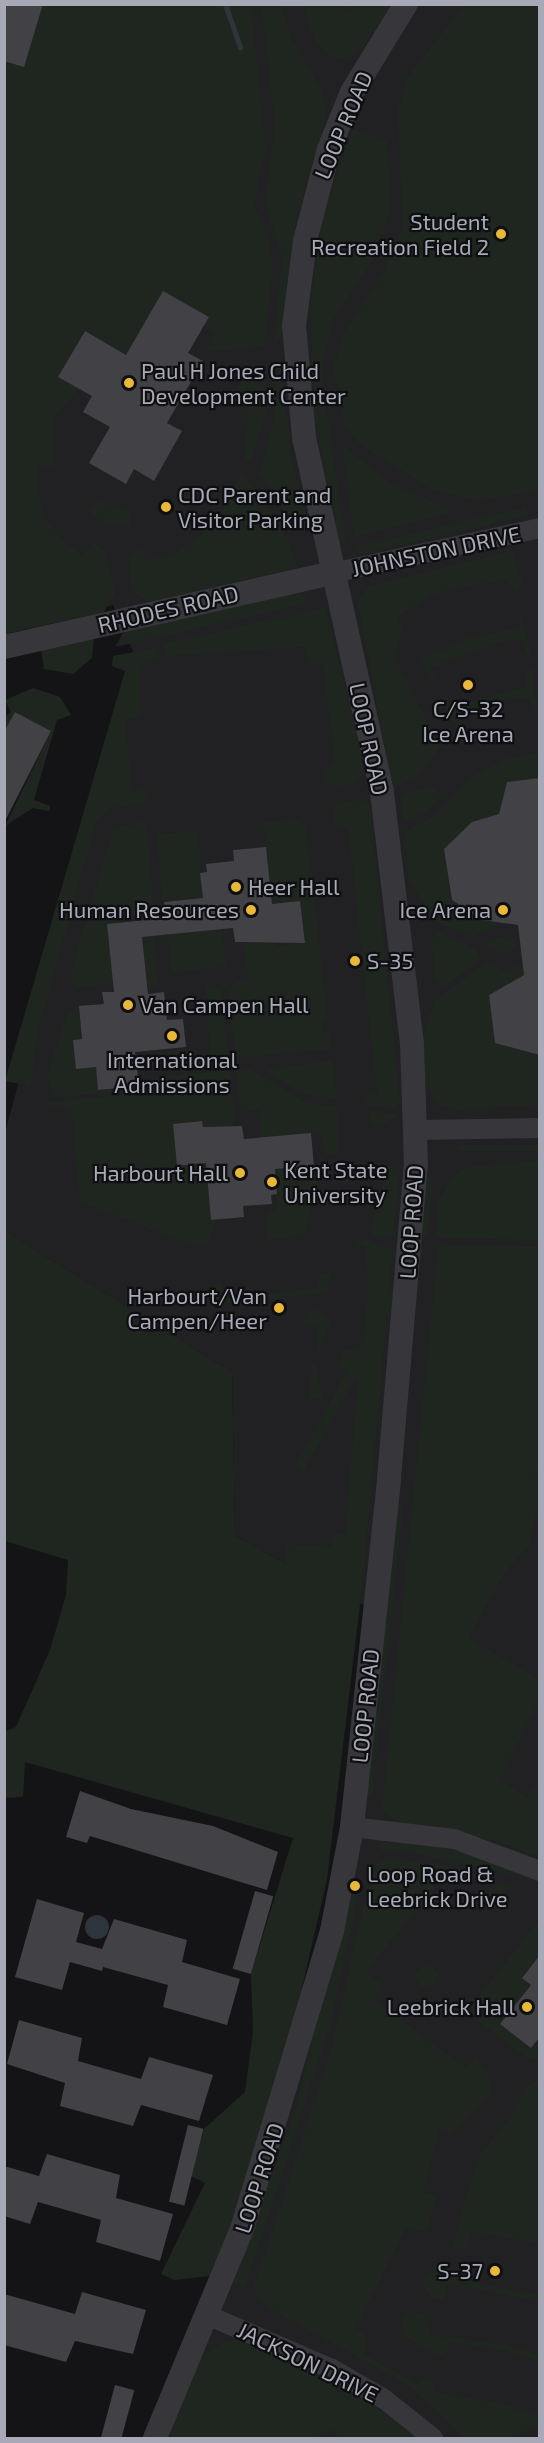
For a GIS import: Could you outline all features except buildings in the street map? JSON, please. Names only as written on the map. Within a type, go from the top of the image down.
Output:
[{"type":"street","name":"LOOP ROAD","points":[[155,2439],[230,2263],[298,2058],[332,1931],[351,1827],[389,1478],[416,1130],[382,792],[332,573],[295,379],[297,291],[328,149],[352,92],[406,4]]},
{"type":"street","name":"JOHNSTON DRIVE","points":[[332,573],[540,528]]},
{"type":"street","name":"RHODES ROAD","points":[[4,647],[332,573]]},
{"type":"street","points":[[416,1130],[540,1128]]},
{"type":"street","points":[[351,1827],[454,1839],[540,1871]]},
{"type":"street","name":"JACKSON DRIVE","points":[[207,2315],[332,2369],[384,2399],[433,2439]]},
{"type":"shaded area","points":[[4,5],[251,5],[266,149],[254,205],[269,238],[273,270],[264,347],[206,352],[216,332],[204,326],[209,317],[163,291],[128,356],[84,331],[58,377],[79,389],[55,416],[54,466],[39,465],[37,488],[43,515],[61,538],[83,556],[93,541],[104,550],[116,592],[104,612],[5,634]]},
{"type":"shaded area","name":"Kent State University","points":[[125,5],[539,5],[539,2438],[155,2438],[332,1931],[375,1601],[342,1609],[287,1564],[235,1536],[232,1372],[5,1231],[5,1133],[134,653],[113,605],[5,631]]},
{"type":"shaded area","points":[[261,5],[281,5],[291,37],[324,94],[326,116],[296,220],[283,334],[274,346],[282,257],[265,203],[275,124]]},
{"type":"shaded area","points":[[302,5],[340,5],[347,11],[355,5],[392,5],[359,52],[345,60],[331,57],[315,41]]},
{"type":"shaded area","points":[[464,5],[540,5],[539,490],[479,501],[431,489],[358,443],[344,424],[333,367],[344,332],[383,273],[402,229],[398,110],[409,75]]},
{"type":"shaded area","points":[[352,129],[387,141],[390,176],[389,215],[373,260],[333,320],[321,370],[346,542],[339,543],[315,422],[310,306],[322,220]]},
{"type":"shaded area","points":[[266,370],[267,407],[252,462],[245,459],[248,407],[236,390],[246,373]]},
{"type":"shaded area","points":[[276,373],[285,383],[291,455],[308,524],[294,527],[259,473],[274,421]]},
{"type":"shaded area","points":[[342,445],[388,481],[455,512],[354,537]]},
{"type":"shaded area","points":[[242,471],[288,539],[297,567],[151,602],[134,594],[128,573],[131,555],[142,548],[146,561],[173,554],[215,525]]},
{"type":"shaded area","points":[[97,501],[130,512],[130,526],[105,524],[89,512]]},
{"type":"shaded area","points":[[526,507],[528,516],[358,555],[355,546]]},
{"type":"shaded area","points":[[512,551],[522,579],[518,593],[507,580],[471,585],[434,594],[398,617],[403,630],[394,656],[440,747],[419,776],[393,788],[357,600],[368,587]]},
{"type":"shaded area","points":[[294,590],[305,593],[306,604],[115,647],[127,626]]},
{"type":"shaded area","points":[[326,607],[365,770],[357,783],[344,786],[324,783],[323,771],[335,764],[323,664],[310,665],[304,647],[166,656],[164,644]]},
{"type":"shaded area","points":[[521,612],[531,653],[525,653],[524,639],[497,643],[431,668],[437,680],[431,682],[414,645],[423,657],[472,637],[519,628]]},
{"type":"shaded area","points":[[94,635],[92,658],[73,674],[44,669],[41,651]]},
{"type":"shaded area","points":[[156,648],[158,657],[140,665],[141,718],[125,719],[132,791],[147,790],[148,798],[143,804],[109,808],[96,822],[38,1031],[31,1086],[5,1081],[125,671],[112,666],[113,656]]},
{"type":"shaded area","points":[[533,669],[537,710],[533,712],[529,698],[496,701],[459,716],[464,732],[460,733],[440,699],[444,696],[454,706],[527,686],[527,671]]},
{"type":"shaded area","points":[[33,688],[60,697],[71,715],[57,720],[34,800],[50,806],[49,811],[33,808],[5,826],[51,731],[15,712],[5,732],[5,717],[11,712],[5,700]]},
{"type":"shaded area","points":[[539,752],[539,778],[507,782],[499,814],[444,849],[452,900],[482,920],[501,922],[473,937],[436,922],[408,880],[405,832],[432,817],[473,776],[505,759]]},
{"type":"shaded area","points":[[430,786],[442,794],[428,812],[404,821],[401,796]]},
{"type":"shaded area","points":[[362,800],[370,804],[400,1103],[396,1108],[366,1106],[362,1095],[377,1094],[348,827],[334,827],[332,810],[338,802]]},
{"type":"shaded area","points":[[295,819],[306,827],[328,1020],[323,1021],[324,1033],[330,1032],[332,1049],[235,1058],[228,992],[236,981],[248,979],[243,943],[262,941],[274,932],[276,946],[305,943],[300,901],[272,904],[263,823]]},
{"type":"shaded area","points":[[147,821],[154,914],[121,918],[113,983],[76,988],[70,981],[75,957],[113,829]]},
{"type":"shaded area","points":[[198,831],[203,898],[162,901],[157,834]]},
{"type":"shaded area","points":[[153,926],[158,986],[148,988],[141,928]]},
{"type":"shaded area","points":[[222,929],[226,967],[171,973],[167,935]]},
{"type":"shaded area","points":[[437,931],[476,949],[481,960],[444,987],[435,981],[432,941]]},
{"type":"shaded area","points":[[505,936],[515,940],[516,949],[501,954],[488,949],[487,943]]},
{"type":"shaded area","points":[[486,963],[505,971],[523,964],[524,975],[489,995],[495,1043],[539,1054],[539,1105],[456,1110],[438,1104],[423,1080],[421,1039],[435,1000]]},
{"type":"shaded area","points":[[206,983],[221,991],[228,1058],[210,1061]]},
{"type":"shaded area","points":[[79,1006],[82,1039],[73,1040],[96,1067],[99,1090],[139,1090],[54,1098],[47,1076],[66,1016]]},
{"type":"shaded area","points":[[186,1048],[188,1059],[150,1066],[148,1055]]},
{"type":"shaded area","points":[[333,1060],[337,1100],[299,1092],[264,1070]]},
{"type":"shaded area","points":[[248,1068],[305,1102],[337,1107],[337,1153],[324,1155],[321,1133],[259,1138],[260,1110],[240,1112],[236,1069]]},
{"type":"shaded area","points":[[230,1070],[235,1124],[204,1133],[202,1121],[173,1124],[177,1166],[206,1163],[211,1220],[216,1220],[208,1244],[195,1246],[80,1202],[71,1108],[49,1107],[49,1102],[145,1092],[155,1090],[153,1077]]},
{"type":"shaded area","points":[[372,1112],[394,1113],[399,1117],[377,1127],[368,1122]]},
{"type":"shaded area","points":[[459,1145],[539,1145],[539,1151],[459,1151]]},
{"type":"shaded area","points":[[539,1161],[539,1240],[436,1238],[438,1202],[454,1174],[471,1166]]},
{"type":"shaded area","points":[[320,1162],[306,1235],[267,1240],[266,1212],[277,1210],[273,1169]]},
{"type":"shaded area","points":[[388,1164],[400,1170],[394,1236],[388,1240],[373,1235],[371,1229]]},
{"type":"shaded area","points":[[427,1176],[432,1176],[428,1235],[417,1238]]},
{"type":"shaded area","points":[[5,1231],[232,1372],[235,1536],[287,1564],[287,1544],[330,1547],[332,1536],[345,1533],[358,1378],[338,1368],[343,1349],[357,1351],[363,1341],[368,1295],[366,1247],[352,1243],[368,1239],[393,1250],[364,1571],[327,1879],[286,2057],[231,2228],[209,2276],[174,2280],[161,2274],[205,2183],[191,2176],[204,2129],[245,2092],[253,2032],[251,1974],[293,1838],[25,1762],[23,1797],[5,1798],[5,1731],[16,1727],[50,1650],[66,1595],[68,1560],[5,1541]]},
{"type":"shaded area","points":[[438,1245],[539,1246],[540,1466],[534,1475],[539,1479],[539,1502],[528,1547],[505,1572],[468,1638],[539,1679],[539,1701],[500,1780],[527,1797],[539,1778],[539,1857],[497,1841],[400,1823],[382,1811]]},
{"type":"shaded area","points":[[417,1246],[426,1251],[303,1472],[294,1467]]},
{"type":"shaded area","points":[[330,1273],[328,1293],[222,1304],[215,1299],[213,1285],[221,1283],[225,1298],[318,1288],[319,1274]]},
{"type":"shaded area","points":[[317,1310],[331,1320],[316,1360],[318,1326],[303,1324],[309,1312]]},
{"type":"shaded area","points":[[312,1364],[316,1365],[323,1399],[309,1398]]},
{"type":"shaded area","points":[[394,1506],[403,1506],[372,1800],[365,1795]]},
{"type":"shaded area","points":[[381,1842],[428,1844],[500,1862],[514,1876],[408,1851],[382,1851],[377,1845]]},
{"type":"shaded area","points":[[390,1858],[458,1868],[513,1885],[498,1904],[488,1900],[490,1883],[466,1876],[461,1886],[442,1878],[367,1971],[383,1986],[374,2000],[466,2068],[477,2057],[491,2080],[490,2096],[451,2134],[440,2130],[423,2192],[437,2196],[427,2231],[406,2229],[355,2328],[368,2336],[364,2354],[418,2384],[431,2374],[434,2392],[499,2403],[537,2416],[539,2412],[539,2424],[511,2438],[465,2438],[408,2385],[265,2306],[253,2288],[332,2048],[368,1882],[379,1862]]},
{"type":"shaded area","points":[[348,1889],[359,1891],[331,2023],[245,2288],[234,2281],[296,2107]]},
{"type":"shaded area","points":[[97,1915],[102,1916],[108,1922],[108,1932],[102,1938],[97,1939],[92,1938],[86,1932],[85,1927],[86,1922],[92,1916]]},
{"type":"shaded area","points":[[539,1920],[539,1955],[522,1977],[531,1985],[508,2014],[501,2008],[459,2006],[456,1996],[476,2000]]},
{"type":"shaded area","points":[[423,1966],[431,1966],[438,1973],[438,1981],[431,1988],[423,1988],[416,1981],[416,1973]]},
{"type":"shaded area","points":[[471,2016],[497,2018],[539,2037],[539,2057],[527,2058]]},
{"type":"shaded area","points":[[539,2080],[539,2244],[472,2231],[467,2249],[452,2246],[478,2157],[513,2114],[527,2086]]},
{"type":"shaded area","points":[[438,2260],[451,2265],[449,2277],[539,2295],[539,2301],[448,2284],[443,2300],[432,2299],[422,2283]]},
{"type":"shaded area","points":[[409,2312],[425,2315],[432,2335],[506,2345],[539,2355],[539,2362],[509,2351],[449,2342],[447,2352],[439,2356],[404,2336],[401,2319]]},
{"type":"shaded area","points":[[225,2341],[243,2341],[298,2364],[372,2404],[417,2438],[338,2438],[335,2430],[312,2438],[169,2438],[199,2359]]},
{"type":"waterway","points":[[225,4],[240,47]]},
{"type":"place","name":"Student Recreation Field 2","points":[[501,234]]},
{"type":"place","name":"Paul H Jones Child Development Center","points":[[129,383]]},
{"type":"place","name":"CDC Parent and Visitor Parking","points":[[166,507]]},
{"type":"place","name":"C/S-32 Ice Arena","points":[[468,685]]},
{"type":"place","name":"Heer Hall","points":[[236,887]]},
{"type":"place","name":"Human Resources","points":[[251,910]]},
{"type":"place","name":"Ice Arena","points":[[503,910]]},
{"type":"place","name":"S-35","points":[[355,961]]},
{"type":"place","name":"Van Campen Hall","points":[[128,1005]]},
{"type":"place","name":"International Admissions","points":[[172,1036]]},
{"type":"place","name":"Harbourt Hall","points":[[240,1173]]},
{"type":"place","name":"Kent State University","points":[[272,1182]]},
{"type":"place","name":"Harbourt/Van Campen/Heer","points":[[279,1308]]},
{"type":"place","name":"Loop Road & Leebrick Drive","points":[[355,1886]]},
{"type":"place","name":"Leebrick Hall","points":[[527,2007]]},
{"type":"place","name":"S-37","points":[[495,2271]]}]
